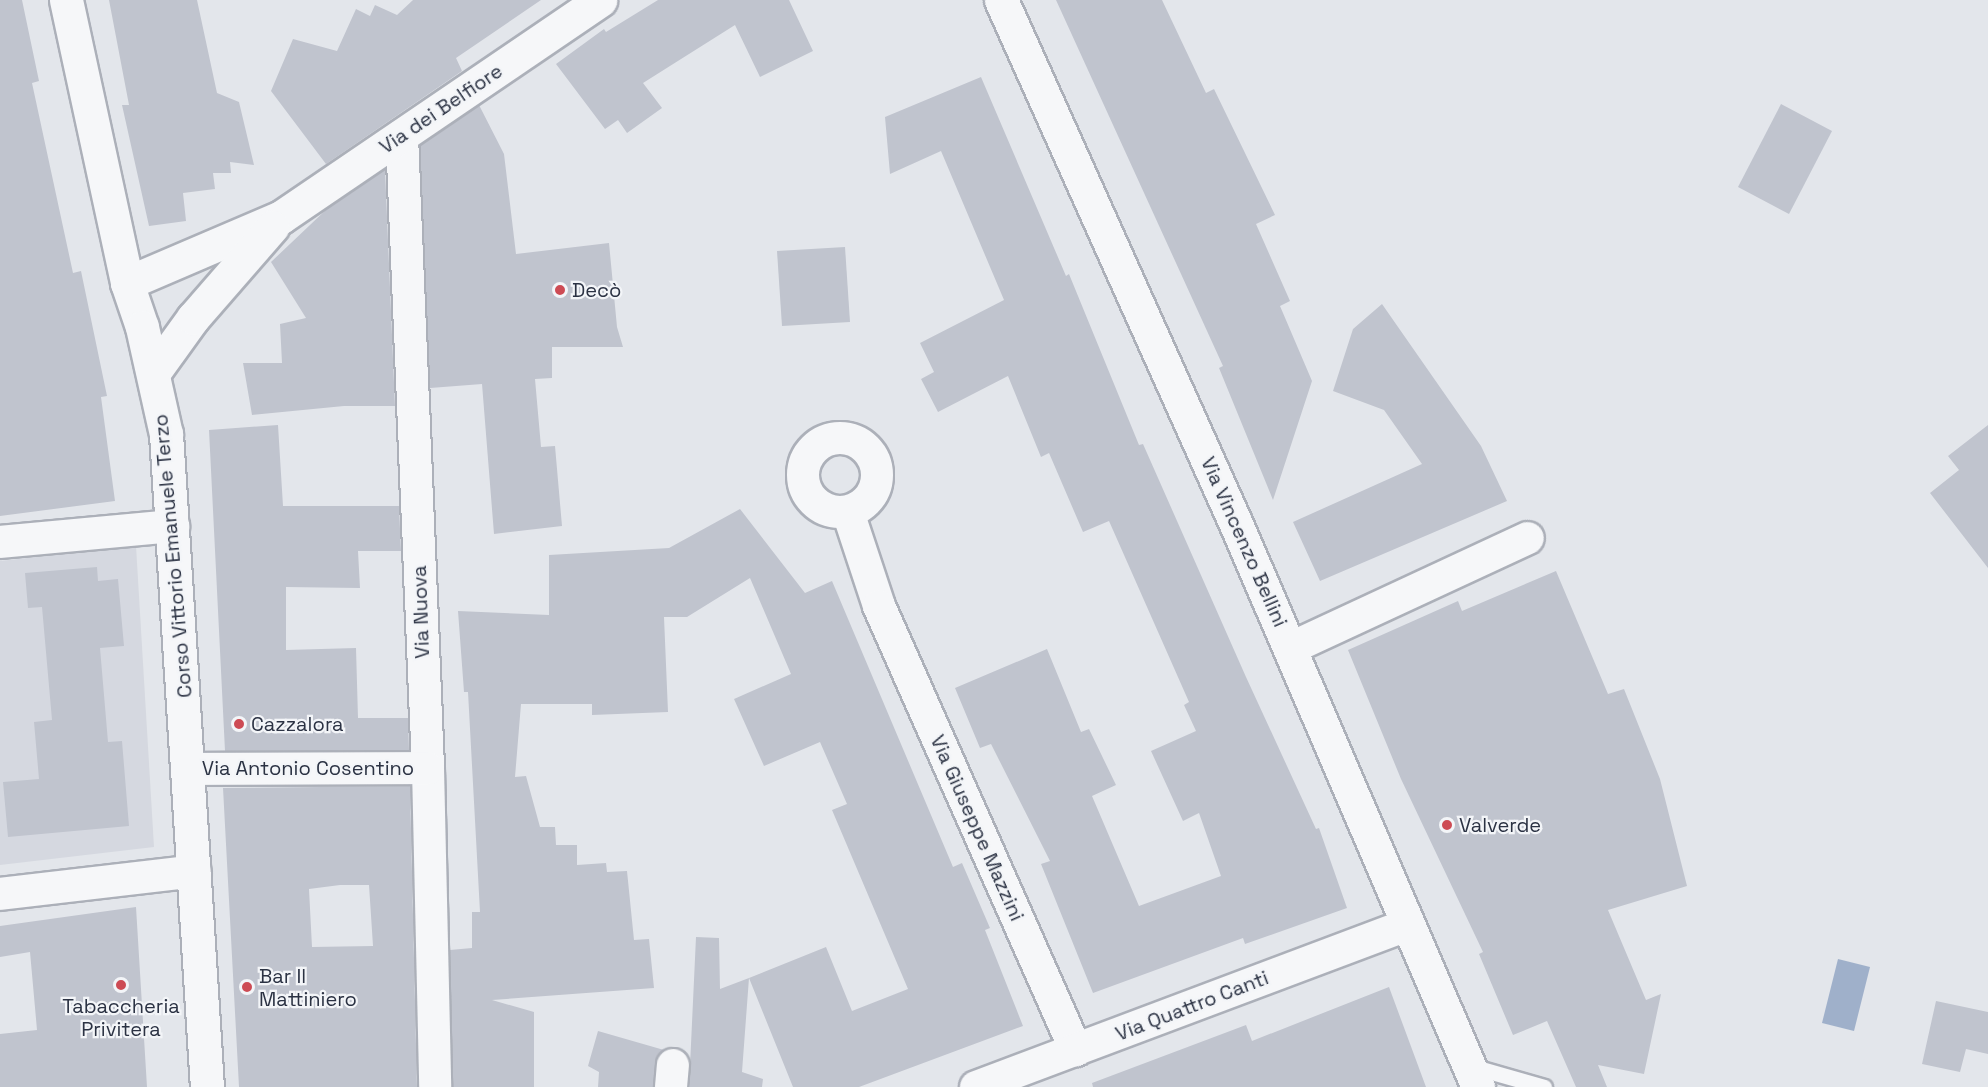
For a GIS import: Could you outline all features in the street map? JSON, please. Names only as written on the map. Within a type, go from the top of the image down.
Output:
[{"type":"street","name":"Corso Vittorio Emanuele Terzo","points":[[66,0],[128,283],[154,372],[166,434],[207,1087]]},
{"type":"street","name":"Via dei Belfiore","points":[[281,217],[600,0]]},
{"type":"street","name":"Via Vincenzo Bellini","points":[[1001,0],[1291,648],[1473,1076]]},
{"type":"street","name":"Via Nuova","points":[[402,136],[428,768],[435,1087]]},
{"type":"street","points":[[128,283],[281,217]]},
{"type":"street","points":[[154,372],[193,318],[281,217]]},
{"type":"street","name":"Via Giuseppe Mazzini","points":[[848,512],[879,606],[1076,1050]]},
{"type":"street","points":[[0,542],[173,526]]},
{"type":"street","points":[[1291,648],[1528,538]]},
{"type":"street","name":"Via Antonio Cosentino","points":[[188,769],[428,768]]},
{"type":"street","points":[[0,894],[195,871]]},
{"type":"street","name":"Via Quattro Canti","points":[[976,1087],[1407,925]]},
{"type":"lane","points":[[1473,1076],[1544,1087]]},
{"type":"shaded area","points":[[136,546],[154,847],[0,865],[0,561]]},
{"type":"water","points":[[1838,959],[1870,967],[1854,1031],[1822,1023]]},
{"type":"building","points":[[0,0],[22,0],[39,81],[32,83],[73,273],[81,271],[107,396],[101,397],[115,501],[0,516]]},
{"type":"building","points":[[109,0],[197,0],[217,93],[239,102],[254,165],[230,162],[231,173],[213,173],[215,189],[183,193],[186,221],[149,226],[122,105],[129,105]]},
{"type":"building","points":[[413,0],[541,0],[456,58],[462,71],[326,164],[271,91],[293,39],[337,51],[356,9],[370,16],[375,5],[397,15]]},
{"type":"building","points":[[658,0],[789,0],[813,51],[760,77],[735,25],[643,83],[662,108],[627,133],[618,120],[605,129],[556,64],[604,29],[606,32]]},
{"type":"building","points":[[1056,0],[1162,0],[1206,93],[1214,89],[1275,215],[1256,224],[1290,301],[1280,306],[1312,381],[1273,500],[1219,368],[1223,366]]},
{"type":"building","points":[[981,77],[1066,276],[1069,274],[1139,445],[1143,444],[1246,677],[1316,829],[1319,828],[1347,908],[1245,944],[1243,938],[1093,993],[1041,864],[1050,861],[991,744],[980,748],[955,688],[1047,649],[1081,732],[1089,729],[1116,785],[1092,796],[1139,906],[1221,876],[1199,813],[1183,821],[1151,751],[1196,731],[1184,705],[1189,702],[1109,521],[1083,532],[1049,453],[1041,457],[1008,376],[938,412],[921,379],[934,372],[920,343],[1004,300],[941,151],[890,174],[885,117]]},
{"type":"building","points":[[1781,104],[1832,131],[1789,214],[1738,187]]},
{"type":"building","points":[[479,105],[504,154],[516,254],[609,243],[617,327],[623,347],[552,347],[552,378],[535,379],[541,447],[555,446],[562,526],[494,534],[482,384],[430,388],[420,145]]},
{"type":"building","points":[[385,169],[395,406],[344,406],[252,415],[243,363],[282,363],[280,324],[306,318],[271,262],[330,206]]},
{"type":"building","points":[[845,247],[850,322],[782,326],[777,251]]},
{"type":"building","points":[[1382,304],[1481,446],[1507,501],[1320,581],[1293,522],[1422,464],[1384,410],[1333,391],[1353,329]]},
{"type":"building","points":[[278,425],[283,506],[399,506],[401,551],[358,551],[360,588],[286,587],[286,650],[356,648],[358,718],[408,718],[409,750],[225,751],[209,430]]},
{"type":"building","points":[[1988,425],[1988,568],[1930,493],[1959,470],[1948,456]]},
{"type":"building","points":[[740,509],[805,593],[832,581],[953,867],[962,863],[990,928],[985,930],[1023,1026],[859,1087],[793,1087],[749,978],[826,947],[852,1011],[908,989],[832,810],[847,804],[820,742],[764,766],[734,699],[791,674],[750,578],[687,617],[664,617],[668,712],[592,715],[592,704],[521,704],[515,777],[526,776],[540,827],[555,827],[556,845],[577,845],[577,865],[606,863],[607,872],[627,871],[634,940],[649,939],[654,988],[492,1000],[534,1012],[534,1087],[453,1087],[450,950],[472,948],[472,912],[480,912],[468,692],[464,692],[458,611],[549,615],[549,555],[669,548]]},
{"type":"building","points":[[97,567],[98,581],[118,579],[124,646],[100,648],[108,742],[122,741],[129,826],[8,837],[3,782],[39,779],[34,722],[52,720],[42,607],[28,608],[25,573]]},
{"type":"building","points":[[1556,571],[1608,694],[1624,689],[1660,779],[1687,886],[1608,910],[1646,1000],[1661,994],[1644,1074],[1598,1065],[1607,1087],[1576,1087],[1547,1021],[1513,1035],[1479,954],[1483,952],[1401,779],[1348,650],[1458,601],[1462,611]]},
{"type":"building","points":[[410,786],[417,1087],[239,1087],[223,788]],"holes":[[[340,885],[369,885],[373,946],[312,947],[309,889]]]},
{"type":"building","points":[[136,907],[147,1087],[0,1087],[0,1034],[37,1030],[30,952],[0,957],[0,926]]},
{"type":"building","points":[[696,937],[719,938],[720,989],[749,978],[742,1072],[763,1079],[762,1087],[689,1087]]},
{"type":"building","points":[[1389,987],[1426,1087],[1093,1087],[1092,1083],[1246,1025],[1252,1041]]},
{"type":"building","points":[[1936,1001],[1988,1012],[1988,1054],[1966,1049],[1960,1072],[1922,1064]]},
{"type":"building","points":[[598,1031],[664,1050],[655,1063],[653,1087],[598,1087],[599,1072],[588,1066]]},
{"type":"place","name":"Decò","points":[[560,290]]},
{"type":"place","name":"Cazzalora","points":[[239,724]]},
{"type":"place","name":"Valverde","points":[[1447,825]]},
{"type":"place","name":"Tabaccheria Privitera","points":[[121,985]]},
{"type":"place","name":"Bar Il Mattiniero","points":[[247,987]]}]
